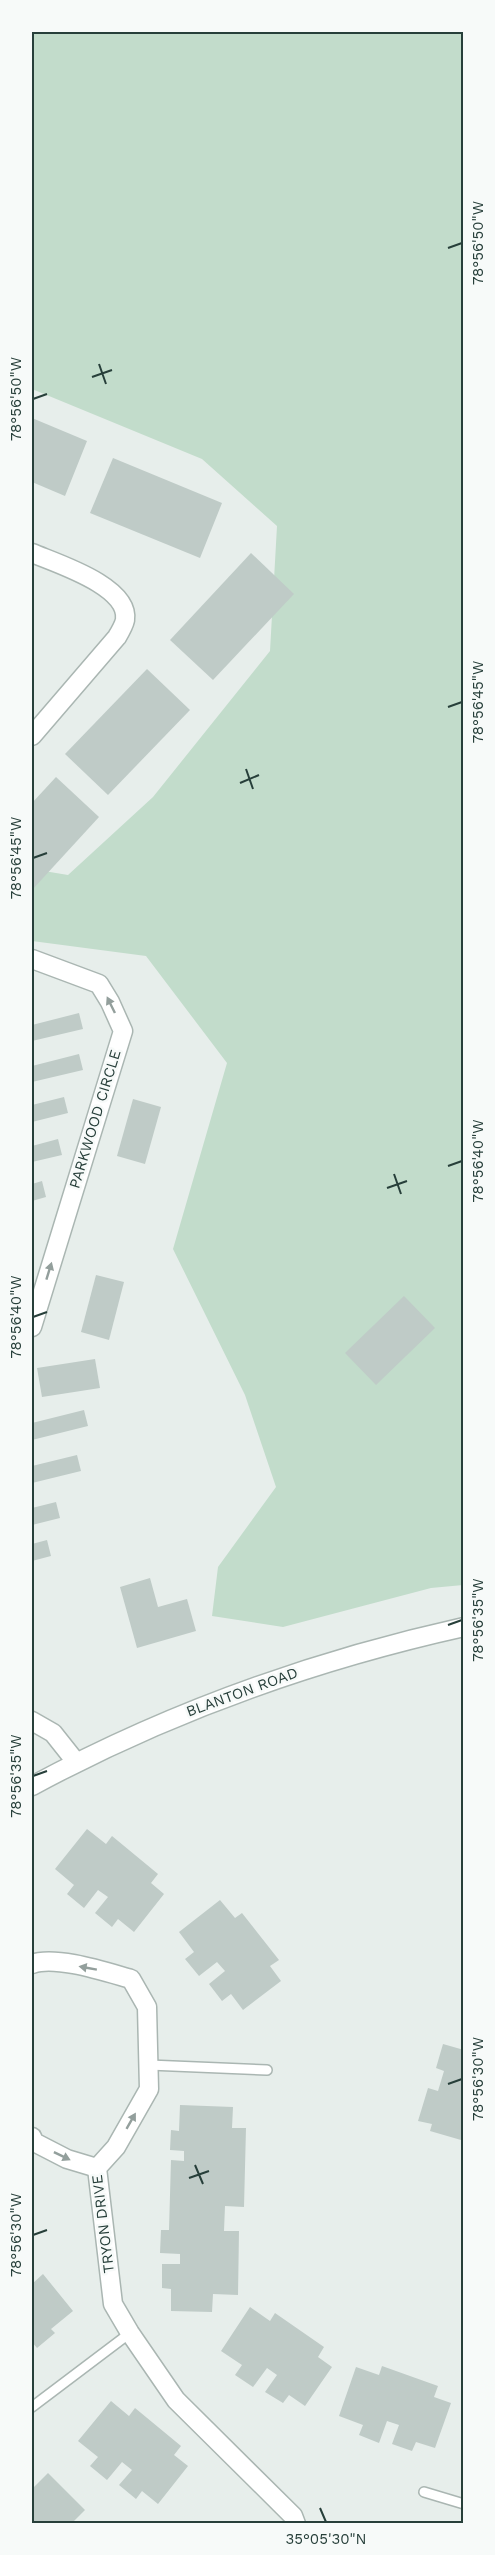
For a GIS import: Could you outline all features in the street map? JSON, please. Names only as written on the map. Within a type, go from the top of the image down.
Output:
[{"type":"street","points":[[32,553],[102,583],[123,606],[125,619],[117,637],[32,736]]},
{"type":"street","name":"PARKWOOD CIRCLE","points":[[32,959],[99,984],[123,1031],[32,1327]]},
{"type":"street","name":"BLANTON ROAD","points":[[32,1786],[146,1728],[232,1693],[321,1664],[464,1627]]},
{"type":"street","points":[[32,1721],[53,1733],[76,1762]]},
{"type":"street","name":"TRYON DRIVE","points":[[32,1964],[41,1960],[96,1969],[130,1979],[147,2007],[148,2089],[116,2147],[97,2168],[113,2304],[176,2400],[293,2516],[296,2523]]},
{"type":"street","points":[[32,2138],[34,2142],[68,2159],[97,2168]]},
{"type":"lane","points":[[149,2065],[267,2070]]},
{"type":"lane","points":[[32,2408],[130,2333]]},
{"type":"lane","points":[[424,2492],[464,2504]]},
{"type":"green space","points":[[32,32],[463,32],[463,1585],[431,1588],[283,1627],[212,1616],[218,1567],[276,1487],[245,1395],[173,1249],[227,1063],[146,956],[32,941],[32,869],[68,875],[153,797],[270,651],[277,526],[202,459],[32,389]]},
{"type":"building","points":[[32,418],[87,441],[65,496],[32,482]]},
{"type":"building","points":[[113,458],[222,503],[200,558],[90,513]]},
{"type":"building","points":[[251,553],[294,594],[213,680],[170,640]]},
{"type":"building","points":[[147,669],[190,710],[108,795],[65,754]]},
{"type":"building","points":[[56,777],[99,817],[32,890],[32,803]]},
{"type":"building","points":[[79,1013],[83,1029],[32,1041],[32,1025]]},
{"type":"building","points":[[79,1054],[83,1070],[32,1082],[32,1066]]},
{"type":"building","points":[[64,1097],[68,1113],[32,1122],[32,1105]]},
{"type":"building","points":[[133,1099],[161,1107],[145,1164],[117,1156]]},
{"type":"building","points":[[58,1139],[62,1155],[32,1162],[32,1146]]},
{"type":"building","points":[[42,1181],[46,1197],[32,1201],[32,1184]]},
{"type":"building","points":[[96,1275],[124,1282],[109,1340],[81,1332]]},
{"type":"building","points":[[404,1296],[435,1328],[376,1385],[345,1353]]},
{"type":"building","points":[[95,1359],[100,1388],[42,1397],[37,1368]]},
{"type":"building","points":[[84,1410],[88,1426],[32,1440],[32,1423]]},
{"type":"building","points":[[77,1455],[81,1471],[32,1483],[32,1466]]},
{"type":"building","points":[[56,1502],[60,1518],[32,1525],[32,1508]]},
{"type":"building","points":[[47,1540],[51,1556],[32,1561],[32,1544]]},
{"type":"building","points":[[150,1578],[158,1607],[187,1599],[196,1631],[137,1648],[120,1587]]},
{"type":"building","points":[[87,1829],[106,1844],[112,1836],[158,1874],[151,1883],[164,1894],[134,1932],[118,1919],[112,1927],[95,1913],[108,1897],[98,1890],[84,1908],[67,1894],[74,1885],[55,1869]]},
{"type":"building","points":[[220,1900],[235,1918],[242,1913],[279,1960],[270,1966],[281,1981],[243,2010],[231,1994],[222,2001],[209,1984],[225,1971],[217,1962],[199,1976],[185,1959],[194,1952],[179,1932]]},
{"type":"building","points":[[443,2044],[464,2050],[464,2134],[461,2140],[430,2131],[432,2124],[418,2121],[428,2088],[438,2091],[444,2071],[436,2068]]},
{"type":"building","points":[[180,2105],[233,2107],[232,2128],[246,2128],[244,2207],[225,2206],[224,2231],[239,2231],[238,2295],[213,2294],[212,2312],[171,2311],[171,2289],[162,2288],[162,2264],[180,2264],[180,2254],[160,2253],[161,2230],[169,2230],[171,2160],[184,2161],[184,2151],[170,2150],[171,2130],[179,2131]]},
{"type":"building","points":[[43,2274],[73,2311],[51,2329],[55,2333],[37,2348],[32,2342],[32,2284]]},
{"type":"building","points":[[250,2307],[270,2321],[275,2313],[324,2347],[318,2357],[332,2367],[305,2406],[289,2395],[283,2403],[265,2392],[277,2375],[267,2368],[253,2387],[235,2375],[242,2365],[221,2351]]},
{"type":"building","points":[[382,2366],[438,2386],[434,2397],[451,2403],[435,2448],[416,2442],[412,2451],[392,2444],[399,2425],[387,2421],[379,2443],[359,2435],[363,2425],[339,2416],[356,2367],[379,2375]]},
{"type":"building","points":[[111,2401],[129,2416],[135,2408],[181,2446],[174,2455],[188,2466],[158,2504],[142,2491],[136,2499],[119,2485],[132,2470],[122,2462],[107,2480],[90,2466],[98,2457],[78,2441]]},
{"type":"building","points":[[48,2473],[85,2510],[71,2524],[32,2524],[32,2489]]}]
